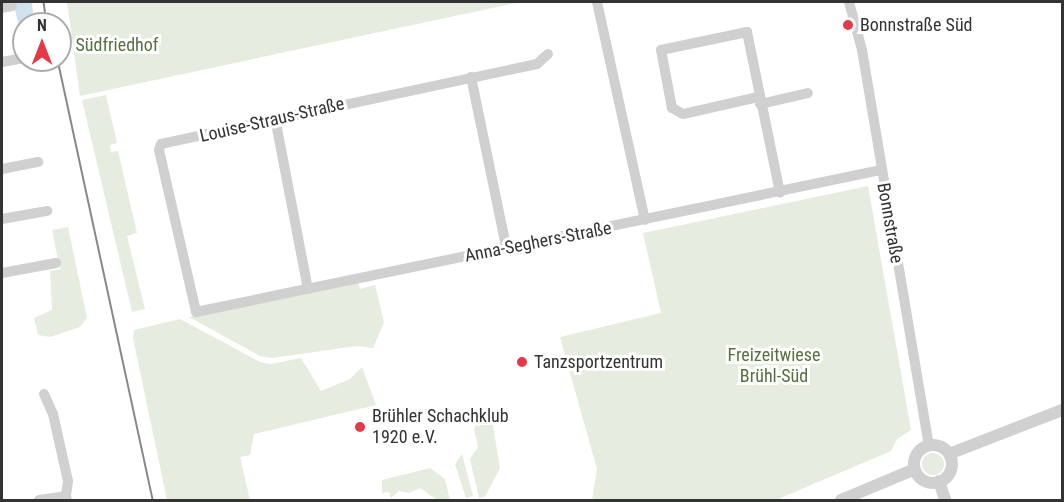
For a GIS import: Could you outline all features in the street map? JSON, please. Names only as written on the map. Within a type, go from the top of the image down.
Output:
[{"type":"street","points":[[597,2],[645,220]]},
{"type":"street","name":"Bonnstraße","points":[[849,2],[862,50],[929,445]]},
{"type":"street","points":[[780,193],[759,101],[747,32],[661,50],[672,108],[683,114],[759,101],[808,93]]},
{"type":"street","name":"Louise-Straus-Straße","points":[[196,312],[159,150],[161,144],[537,64],[548,54]]},
{"type":"street","points":[[471,77],[506,246]]},
{"type":"street","points":[[275,118],[308,289]]},
{"type":"street","points":[[2,169],[38,162]]},
{"type":"street","name":"Anna-Seghers-Straße","points":[[196,312],[506,246],[532,245],[881,170]]},
{"type":"street","points":[[2,219],[47,211]]},
{"type":"street","points":[[2,273],[56,263]]},
{"type":"street","points":[[39,501],[66,498],[68,482],[53,414],[44,394]]},
{"type":"street","points":[[949,454],[1062,410]]},
{"type":"street","points":[[929,445],[941,447],[949,454],[950,470],[939,481],[922,479],[915,469],[919,451],[929,445]]},
{"type":"street","points":[[841,501],[915,469]]},
{"type":"street","points":[[939,481],[945,501]]},
{"type":"green space","name":"Südfriedhof","points":[[67,2],[520,2],[80,96],[72,38],[72,12],[68,12]]},
{"type":"green space","points":[[106,95],[117,143],[110,145],[111,152],[118,151],[137,233],[127,236],[145,309],[132,312],[82,100]]},
{"type":"green space","name":"Freizeitwiese Brühl-Süd","points":[[868,186],[911,430],[897,439],[891,451],[776,500],[592,500],[597,469],[560,337],[661,313],[643,233]]},
{"type":"green space","points":[[68,227],[87,318],[80,327],[50,337],[38,335],[34,318],[52,310],[50,271],[60,269],[52,230]]},
{"type":"green space","points":[[358,282],[360,289],[375,285],[384,322],[373,348],[357,346],[272,358],[260,356],[189,317]]},
{"type":"green space","points":[[180,319],[260,362],[271,364],[301,358],[321,391],[350,379],[362,367],[376,405],[254,434],[250,455],[240,457],[250,500],[167,500],[133,338],[134,330]]},
{"type":"green space","points":[[491,414],[500,468],[485,497],[479,498],[470,459],[478,447],[474,429],[481,416]]},
{"type":"green space","points":[[933,453],[941,456],[944,464],[941,472],[933,475],[925,472],[922,464],[925,456]]},
{"type":"green space","points":[[462,454],[473,496],[466,498],[455,464]]},
{"type":"green space","points":[[430,468],[445,479],[450,500],[437,500],[420,488],[408,493],[399,491],[391,498],[389,492],[382,493],[382,480]]},
{"type":"water","points":[[13,2],[32,2],[33,12],[16,12]]},
{"type":"tram line","points":[[44,2],[45,12]]},
{"type":"tram line","points":[[61,72],[153,500]]},
{"type":"place","name":"Bonnstraße Süd","points":[[848,25]]},
{"type":"place","name":"Tanzsportzentrum","points":[[522,362]]},
{"type":"place","name":"Brühler Schachklub 1920 e.V.","points":[[360,427]]}]
